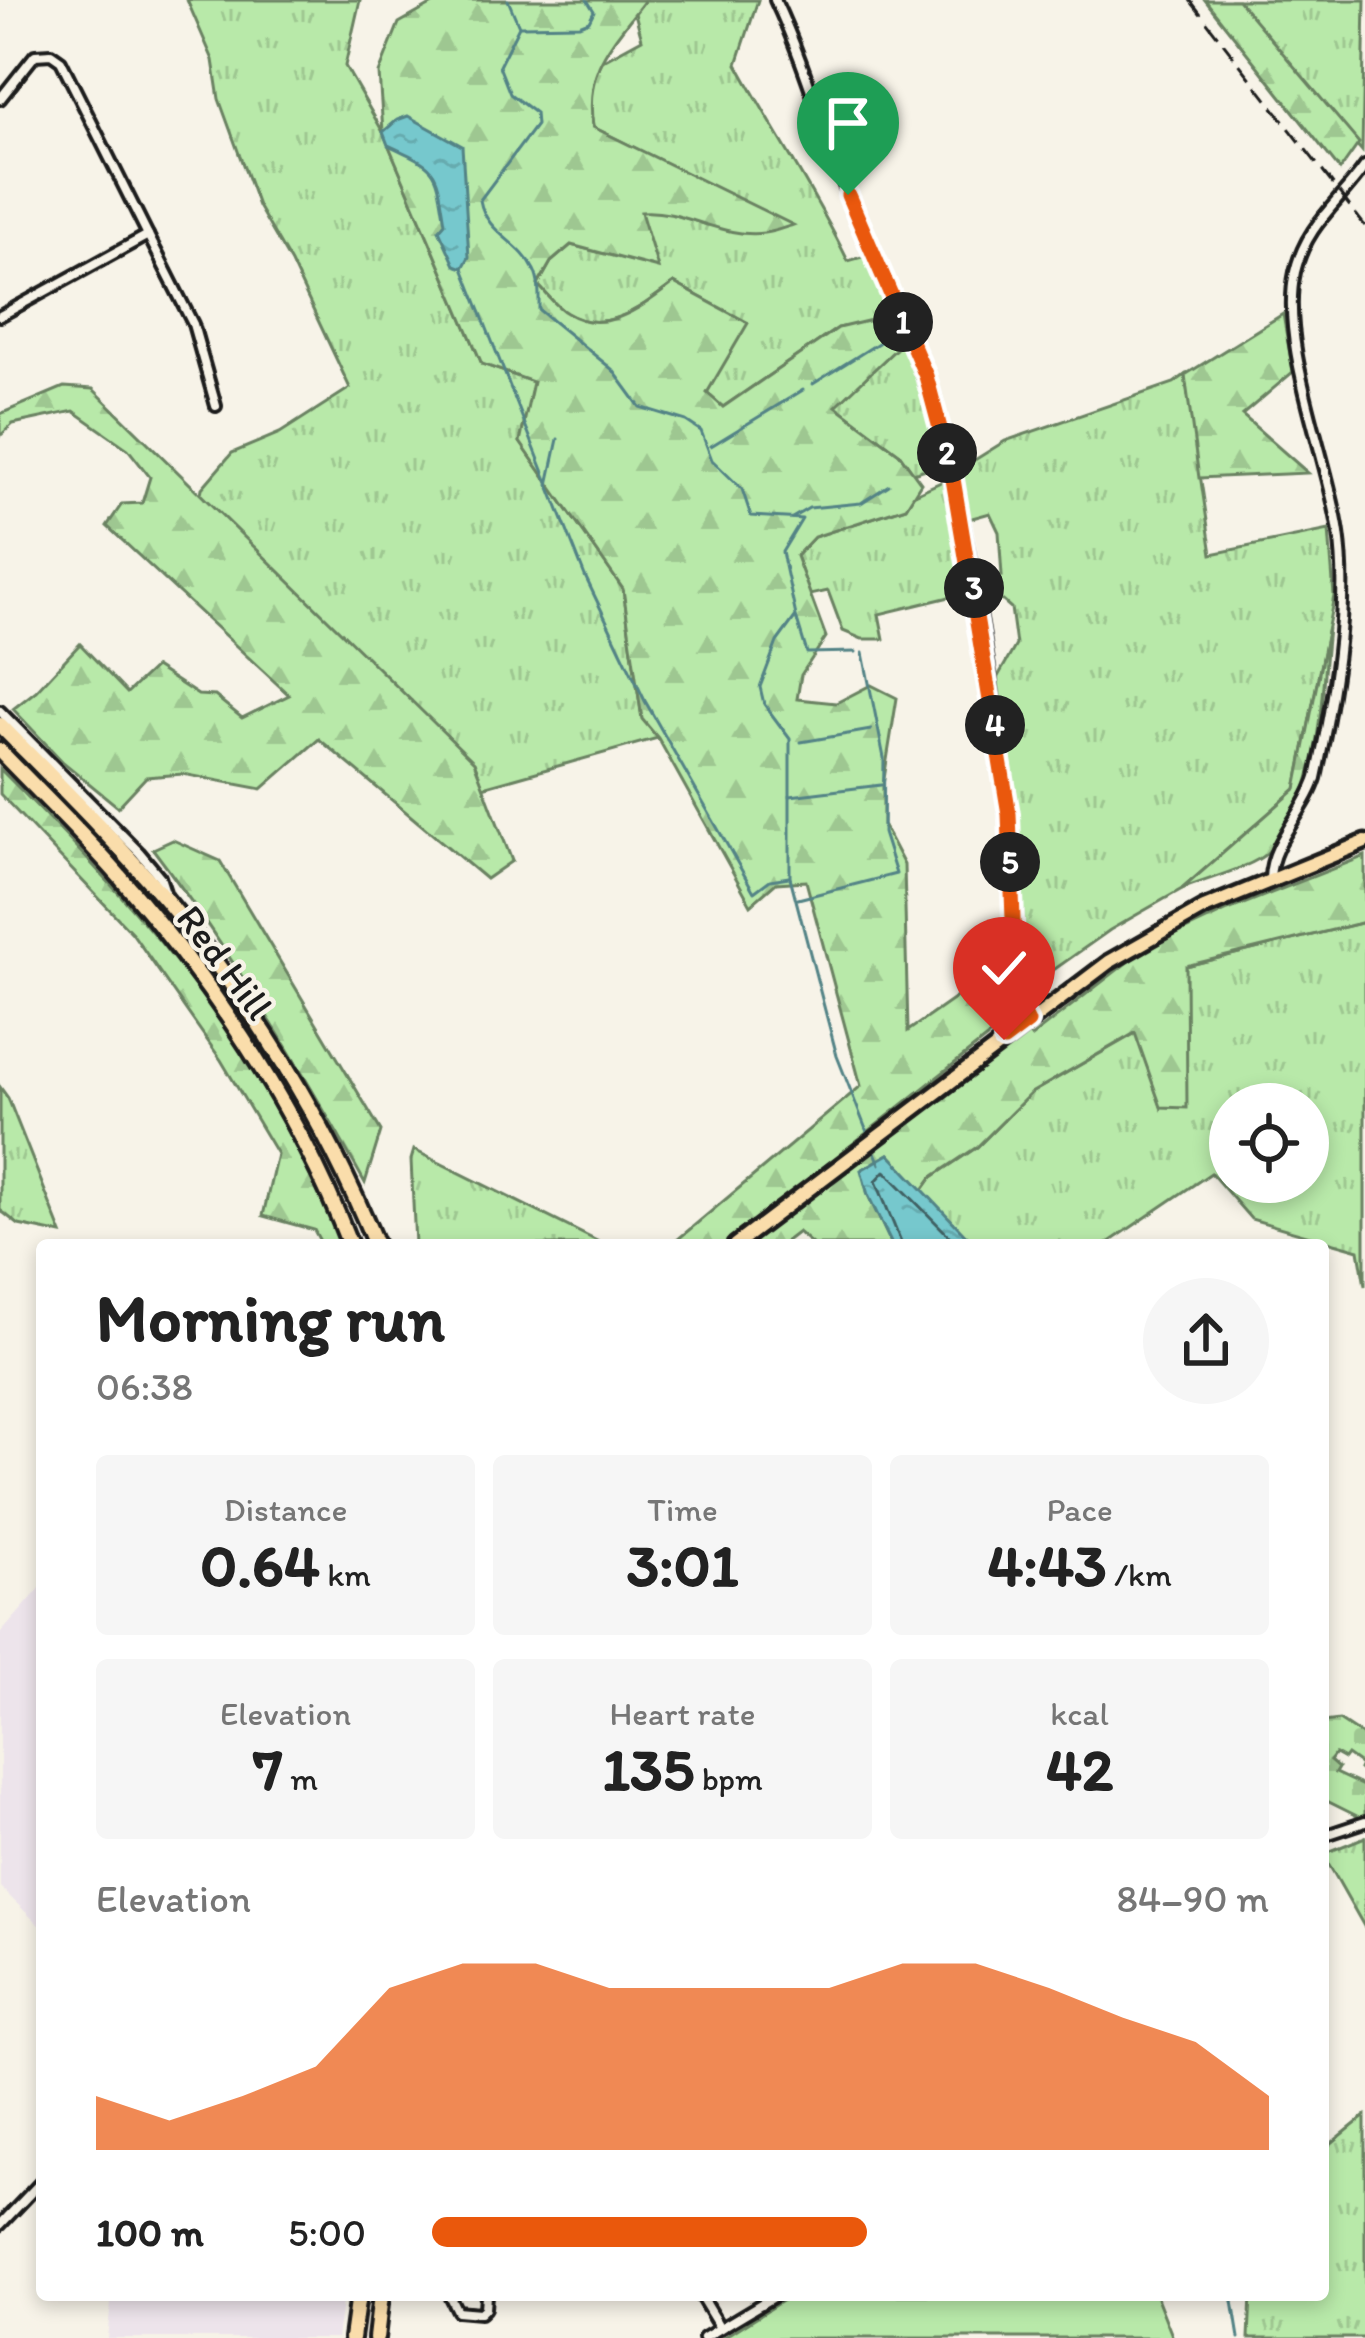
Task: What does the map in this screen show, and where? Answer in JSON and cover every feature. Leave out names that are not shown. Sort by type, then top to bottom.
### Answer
[{"type":"highway","name":"Red Hill","points":[[0,725],[167,901],[269,1041],[334,1154],[373,1239]]},
{"type":"highway","name":"Red Hill","points":[[0,751],[122,880],[244,1039],[334,1203],[348,1239]]},
{"type":"highway","points":[[352,2338],[357,2301]]},
{"type":"highway","points":[[376,2338],[380,2301]]},
{"type":"main road","points":[[743,1239],[1109,962],[1270,878],[1365,842]]},
{"type":"street","points":[[775,0],[848,195],[926,376],[952,473],[1009,814],[1013,975],[1019,1010],[1028,1022]]},
{"type":"street","points":[[0,100],[35,55],[51,54],[61,61],[193,324],[216,406]]},
{"type":"street","points":[[1270,878],[1274,856],[1310,798],[1316,778],[1343,583],[1333,494],[1301,364],[1292,295],[1309,233],[1365,166]]},
{"type":"street","points":[[0,316],[148,236]]},
{"type":"street","name":"Red Hill","points":[[0,711],[139,852],[160,877],[167,901]]},
{"type":"street","points":[[1329,1834],[1365,1822]]},
{"type":"street","points":[[0,2224],[36,2187]]},
{"type":"street","points":[[453,2301],[457,2311],[480,2313],[486,2301]]},
{"type":"street","points":[[704,2301],[721,2328]]},
{"type":"street","points":[[704,2338],[766,2301]]},
{"type":"shaded area","points":[[36,1593],[36,1922],[0,1887],[0,1634]]},
{"type":"shaded area","points":[[111,2301],[342,2301],[337,2338],[107,2338]]},
{"type":"green space","points":[[187,0],[360,0],[345,66],[383,132],[482,364],[534,382],[520,442],[623,589],[642,718],[658,738],[483,787],[474,762],[200,499],[202,488],[232,453],[280,433],[350,388],[291,263],[258,206],[219,99],[213,60]]},
{"type":"green space","points":[[440,0],[645,0],[603,58],[593,89],[593,127],[793,225],[748,234],[672,214],[641,212],[658,268],[571,245],[551,262],[538,285],[563,310],[582,320],[610,320],[674,283],[748,323],[707,393],[723,407],[838,328],[880,318],[904,341],[836,406],[899,453],[921,483],[906,507],[814,537],[796,556],[826,637],[801,675],[797,699],[836,703],[871,685],[897,698],[883,785],[883,825],[904,865],[908,1031],[994,971],[1017,1014],[733,1239],[678,1239],[861,1086],[806,881],[776,883],[751,905],[658,738],[642,719],[623,589],[520,442],[533,382],[482,364],[383,132],[379,73],[399,23]]},
{"type":"green space","points":[[643,0],[758,0],[737,64],[848,261],[869,255],[916,332],[904,342],[923,373],[936,466],[913,473],[899,453],[835,406],[903,342],[838,328],[723,407],[706,394],[747,322],[674,283],[623,315],[595,322],[581,320],[562,310],[538,285],[551,262],[571,245],[657,267],[640,212],[663,210],[707,225],[791,225],[593,127],[585,70],[642,39],[633,6]]},
{"type":"green space","points":[[1205,0],[1238,0],[1359,143],[1340,170]]},
{"type":"green space","points":[[1232,0],[1365,0],[1362,151]]},
{"type":"green space","points":[[1283,314],[1293,372],[1242,415],[1308,473],[1199,478],[1185,375]]},
{"type":"green space","points":[[1185,375],[1212,554],[1329,530],[1334,596],[1296,789],[1182,889],[1110,930],[1038,981],[1023,971],[1016,937],[1015,802],[996,680],[1016,645],[1011,608],[1003,601],[981,598],[979,583],[1002,576],[999,532],[990,513],[965,520],[957,471],[1005,441],[1174,383]]},
{"type":"green space","points":[[64,387],[93,389],[474,762],[512,861],[486,879],[319,739],[262,789],[183,774],[146,777],[118,807],[63,762],[13,709],[80,644],[127,693],[155,667],[198,695],[215,696],[242,718],[289,695],[107,526],[122,504],[142,503],[150,477],[128,449],[74,411],[13,424],[0,436],[0,414]]},
{"type":"green space","points":[[943,481],[959,540],[966,593],[879,614],[884,639],[862,639],[843,631],[828,591],[810,595],[796,556],[814,537],[906,507],[913,495]]},
{"type":"green space","points":[[1328,628],[1316,746],[1286,829],[1261,858],[1182,889],[1296,789]]},
{"type":"green space","points":[[0,769],[103,876],[198,991],[266,1094],[341,1239],[319,1239],[314,1230],[263,1216],[277,1154],[221,1060],[132,933],[0,794]]},
{"type":"green space","points":[[173,840],[220,861],[381,1131],[365,1183],[265,1012],[153,849]]},
{"type":"green space","points":[[1365,856],[1365,922],[1186,966],[1187,1108],[1161,1107],[1135,1033],[1031,1093],[977,1147],[932,1177],[922,1191],[889,1154],[862,1170],[889,1239],[806,1239],[798,1232],[789,1239],[748,1239],[1023,1026],[1031,1037],[1143,950],[1228,910]]},
{"type":"green space","points":[[1365,922],[1365,1286],[1359,1250],[1251,1219],[1237,1203],[1329,1203],[1329,1083],[1209,1083],[1209,1174],[1114,1239],[969,1239],[922,1191],[932,1177],[977,1147],[1031,1093],[1136,1033],[1161,1106],[1186,966]]},
{"type":"green space","points":[[0,1087],[62,1234],[19,1225],[0,1210]]},
{"type":"green space","points":[[414,1150],[593,1239],[415,1239]]},
{"type":"green space","points":[[1339,1720],[1365,1737],[1365,1774],[1347,1755],[1344,1759],[1335,1754],[1330,1761],[1338,1768],[1335,1773],[1365,1787],[1365,1817],[1329,1802],[1329,1721]]},
{"type":"green space","points":[[1365,1837],[1365,1928],[1329,1865],[1329,1852]]},
{"type":"green space","points":[[1365,2116],[1365,2338],[1249,2338],[1251,2301],[1329,2301],[1329,2145]]},
{"type":"green space","points":[[782,2301],[1158,2301],[1173,2338],[723,2338]]},
{"type":"water","points":[[408,116],[462,146],[469,257],[463,268],[455,265],[439,230],[445,223],[433,172],[388,145],[383,132]]},
{"type":"water","points":[[889,1154],[969,1239],[889,1239],[861,1170]]},
{"type":"waterway","points":[[508,0],[519,26],[499,66],[510,94],[535,113],[536,125],[480,200],[483,212],[534,270],[539,310],[613,370],[640,407],[686,421],[701,431],[712,460],[742,489],[751,516],[802,519],[782,552],[796,616],[777,642],[760,687],[764,704],[790,739],[790,877],[837,1056],[869,1137]]},
{"type":"waterway","points":[[520,26],[579,25],[589,21],[594,11],[587,0]]},
{"type":"waterway","points":[[463,268],[585,576],[645,701],[754,892],[770,880],[789,877]]},
{"type":"waterway","points":[[813,384],[883,340]]},
{"type":"waterway","points":[[711,446],[803,390]]},
{"type":"waterway","points":[[548,485],[558,439]]},
{"type":"waterway","points":[[792,518],[809,508],[861,503],[889,485]]},
{"type":"waterway","points":[[796,617],[807,653],[856,652]]},
{"type":"waterway","points":[[798,899],[896,874],[883,833],[884,758],[863,653]]},
{"type":"waterway","points":[[801,742],[871,730]]},
{"type":"waterway","points":[[790,796],[881,785]]},
{"type":"waterway","points":[[872,1145],[880,1164]]},
{"type":"waterway","points":[[1233,2301],[1239,2338]]},
{"type":"railway","points":[[1190,0],[1365,226]]},
{"type":"route","points":[[848,195],[926,376],[952,473],[979,615],[1009,814],[1013,975],[1019,1010],[1028,1022],[1004,1040]]}]
